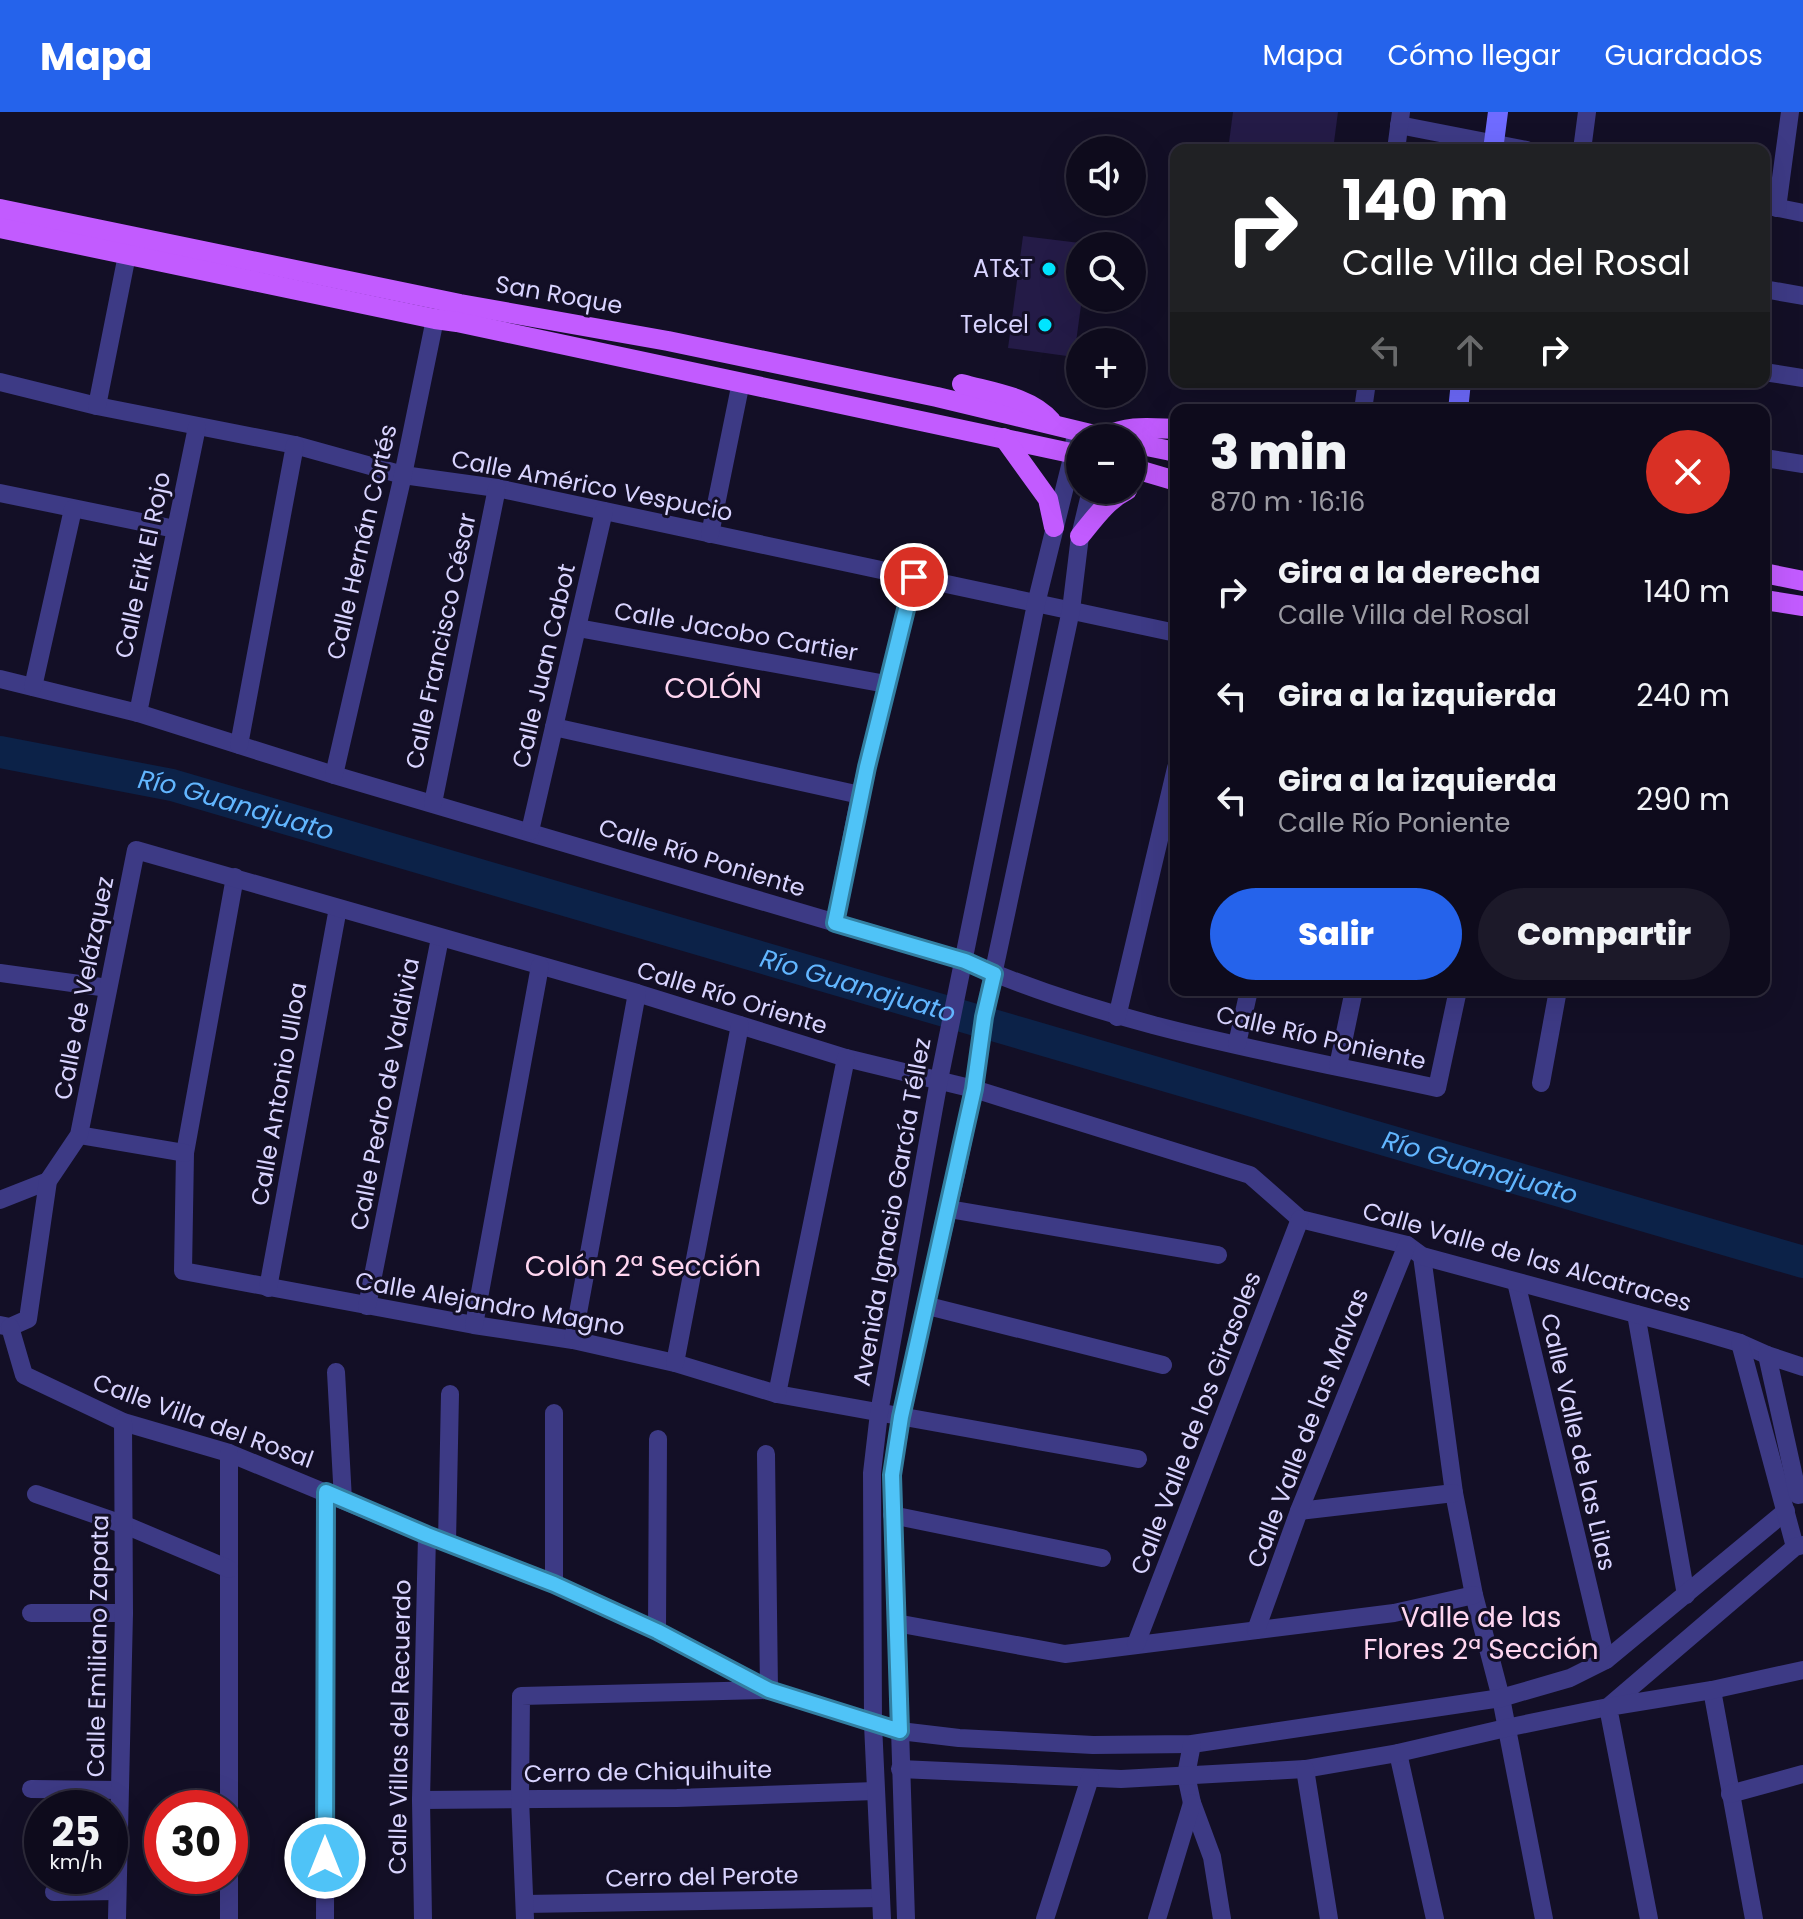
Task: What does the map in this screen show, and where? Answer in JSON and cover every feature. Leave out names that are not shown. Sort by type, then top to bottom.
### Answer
[{"type":"main road","name":"San Roque","points":[[0,209],[435,319],[1066,453]]},
{"type":"main road","name":"San Roque","points":[[0,228],[127,255],[186,258],[668,341],[922,393],[1066,429]]},
{"type":"main road","points":[[962,384],[1022,402],[1066,429]]},
{"type":"main road","points":[[1146,427],[1170,429]]},
{"type":"main road","points":[[1004,438],[1048,499],[1054,527]]},
{"type":"main road","points":[[1146,446],[1170,451]]},
{"type":"main road","points":[[1146,472],[1170,480]]},
{"type":"main road","points":[[1146,487],[1170,483]]},
{"type":"main road","points":[[1080,536],[1107,504]]},
{"type":"main road","points":[[1770,574],[1803,581]]},
{"type":"main road","points":[[1770,601],[1803,606]]},
{"type":"street","points":[[1493,144],[1498,112]]},
{"type":"street","points":[[1583,144],[1587,112]]},
{"type":"street","points":[[1790,112],[1770,206],[1803,213]]},
{"type":"street","points":[[1397,144],[1400,119],[1486,144]]},
{"type":"street","points":[[97,406],[127,255]]},
{"type":"street","points":[[1770,290],[1803,296]]},
{"type":"street","name":"Calle Hernán Cortés","points":[[334,775],[403,475],[435,319]]},
{"type":"street","points":[[1770,373],[1803,378]]},
{"type":"street","name":"Calle Américo Vespucio","points":[[0,382],[97,406],[295,445],[403,475],[497,488],[1170,632]]},
{"type":"street","points":[[710,534],[741,382]]},
{"type":"street","name":"Calle Erik El Rojo","points":[[138,713],[197,427]]},
{"type":"street","points":[[239,745],[295,445]]},
{"type":"street","points":[[1770,459],[1803,464]]},
{"type":"street","name":"Calle Francisco César","points":[[433,803],[497,488]]},
{"type":"street","name":"Avenida Ignacio García Téllez","points":[[882,1919],[873,1724],[872,1473],[879,1413],[941,1073],[1036,604],[1066,488]]},
{"type":"street","points":[[0,493],[175,529]]},
{"type":"street","name":"Avenida Ignacio García Téllez","points":[[906,1919],[892,1475],[901,1417],[976,1081],[984,1017],[1071,610],[1080,536],[1088,504]]},
{"type":"street","points":[[33,687],[73,509]]},
{"type":"street","name":"Calle Juan Cabot","points":[[530,831],[604,511]]},
{"type":"street","points":[[835,923],[860,795],[914,577]]},
{"type":"street","name":"Calle Jacobo Cartier","points":[[578,628],[886,684]]},
{"type":"street","name":"Calle Río Poniente","points":[[0,679],[138,713],[334,775],[835,923],[1117,1017],[1437,1088],[1457,996]]},
{"type":"street","points":[[554,727],[860,795]]},
{"type":"street","points":[[1117,1017],[1170,793]]},
{"type":"street","name":"Calle Río Oriente","points":[[136,850],[637,993],[846,1058],[976,1081],[1250,1175],[1300,1219]]},
{"type":"street","name":"Calle de Velázquez","points":[[79,1135],[136,850]]},
{"type":"street","name":"Calle Alejandro Magno","points":[[235,877],[185,1153],[183,1271],[474,1325],[573,1340],[675,1363],[777,1394],[1138,1459]]},
{"type":"street","name":"Calle Antonio Ulloa","points":[[268,1288],[338,908]]},
{"type":"street","name":"Calle Pedro de Valdivia","points":[[367,1306],[440,938]]},
{"type":"street","points":[[474,1325],[540,966]]},
{"type":"street","points":[[0,973],[108,988]]},
{"type":"street","points":[[573,1340],[637,993]]},
{"type":"street","points":[[1237,1044],[1248,996]]},
{"type":"street","points":[[1338,1066],[1353,996]]},
{"type":"street","points":[[1541,1083],[1557,996]]},
{"type":"street","points":[[675,1363],[740,1025]]},
{"type":"street","points":[[777,1394],[846,1058]]},
{"type":"street","points":[[5,1326],[28,1319],[48,1181],[79,1135],[185,1153]]},
{"type":"street","points":[[0,1200],[48,1181]]},
{"type":"street","points":[[949,1209],[1218,1255]]},
{"type":"street","name":"Calle Valle de las Alcatraces","points":[[1300,1219],[1740,1343],[1803,1367]]},
{"type":"street","name":"Calle Valle de los Girasoles","points":[[1136,1644],[1300,1219]]},
{"type":"street","points":[[1414,1250],[1454,1493],[1474,1595],[1501,1698],[1544,1919]]},
{"type":"street","name":"Calle Valle de las Malvas","points":[[1256,1630],[1299,1511],[1414,1250]]},
{"type":"street","name":"Calle Valle de las Lilas","points":[[1516,1282],[1606,1660]]},
{"type":"street","points":[[928,1306],[1163,1365]]},
{"type":"street","points":[[1636,1314],[1686,1595]]},
{"type":"street","name":"Calle Villa del Rosal","points":[[5,1326],[24,1375],[123,1422],[229,1453],[554,1584],[657,1631],[769,1690],[900,1731],[959,1738],[1093,1745],[1192,1744],[1501,1698],[1570,1678],[1606,1660],[1786,1511]]},
{"type":"street","points":[[1608,1707],[1799,1546],[1786,1511],[1740,1343]]},
{"type":"street","points":[[1767,1355],[1798,1495],[1803,1494]]},
{"type":"street","points":[[325,1919],[336,1372]]},
{"type":"street","points":[[447,1542],[450,1394]]},
{"type":"street","points":[[554,1413],[554,1584]]},
{"type":"street","name":"Calle Emiliano Zapata","points":[[119,1790],[125,1525],[123,1422]]},
{"type":"street","points":[[657,1631],[658,1439]]},
{"type":"street","points":[[229,1453],[229,1790]]},
{"type":"street","points":[[525,1911],[520,1798],[521,1696],[769,1690],[766,1454]]},
{"type":"street","points":[[1299,1511],[1454,1493]]},
{"type":"street","points":[[36,1494],[125,1525],[229,1569]]},
{"type":"street","points":[[892,1515],[1102,1558]]},
{"type":"street","name":"Calle Villas del Recuerdo","points":[[423,1919],[421,1800],[427,1535]]},
{"type":"street","points":[[896,1623],[1065,1654],[1394,1613],[1474,1595]]},
{"type":"street","points":[[31,1613],[124,1613]]},
{"type":"street","points":[[900,1769],[1090,1778],[1305,1769],[1398,1753],[1608,1707],[1712,1690],[1803,1670]]},
{"type":"street","points":[[1712,1690],[1754,1919]]},
{"type":"street","points":[[1608,1707],[1649,1919]]},
{"type":"street","points":[[1192,1744],[1186,1775],[1192,1803],[1212,1857],[1222,1919]]},
{"type":"street","points":[[1398,1753],[1435,1919]]},
{"type":"street","points":[[1305,1769],[1329,1919]]},
{"type":"street","points":[[1730,1794],[1803,1774]]},
{"type":"street","points":[[1045,1919],[1090,1778]]},
{"type":"street","points":[[31,1789],[119,1790]]},
{"type":"street","name":"Cerro de Chiquihuite","points":[[421,1800],[677,1798],[875,1791]]},
{"type":"street","points":[[1157,1919],[1192,1803]]},
{"type":"street","name":"Calle Emiliano Zapata","points":[[117,1894],[117,1919]]},
{"type":"street","points":[[229,1894],[229,1919]]},
{"type":"street","name":"Cerro del Perote","points":[[525,1911],[881,1898]]},
{"type":"building","points":[[1233,112],[1338,112],[1334,144],[1229,144]]},
{"type":"building","points":[[1023,236],[1066,241],[1066,312],[1080,312],[1078,328],[1066,328],[1066,356],[1008,348]]},
{"type":"waterway","name":"Río Guanajuato","points":[[0,752],[172,785],[1803,1262]]},
{"type":"place","name":"AT&T","points":[[1049,269]]},
{"type":"place","name":"Telcel","points":[[1045,325]]},
{"type":"district","name":"COLÓN","points":[[713,688]]},
{"type":"district","name":"Colón 2ª Sección","points":[[643,1266]]},
{"type":"district","name":"Valle de las Flores 2ª Sección","points":[[1481,1633]]},
{"type":"route","points":[[325,1858],[326,1492],[554,1584],[657,1631],[769,1690],[900,1731],[892,1475],[901,1417],[974,1089],[984,1017],[994,974],[965,961],[835,923],[860,795],[914,577]]}]
